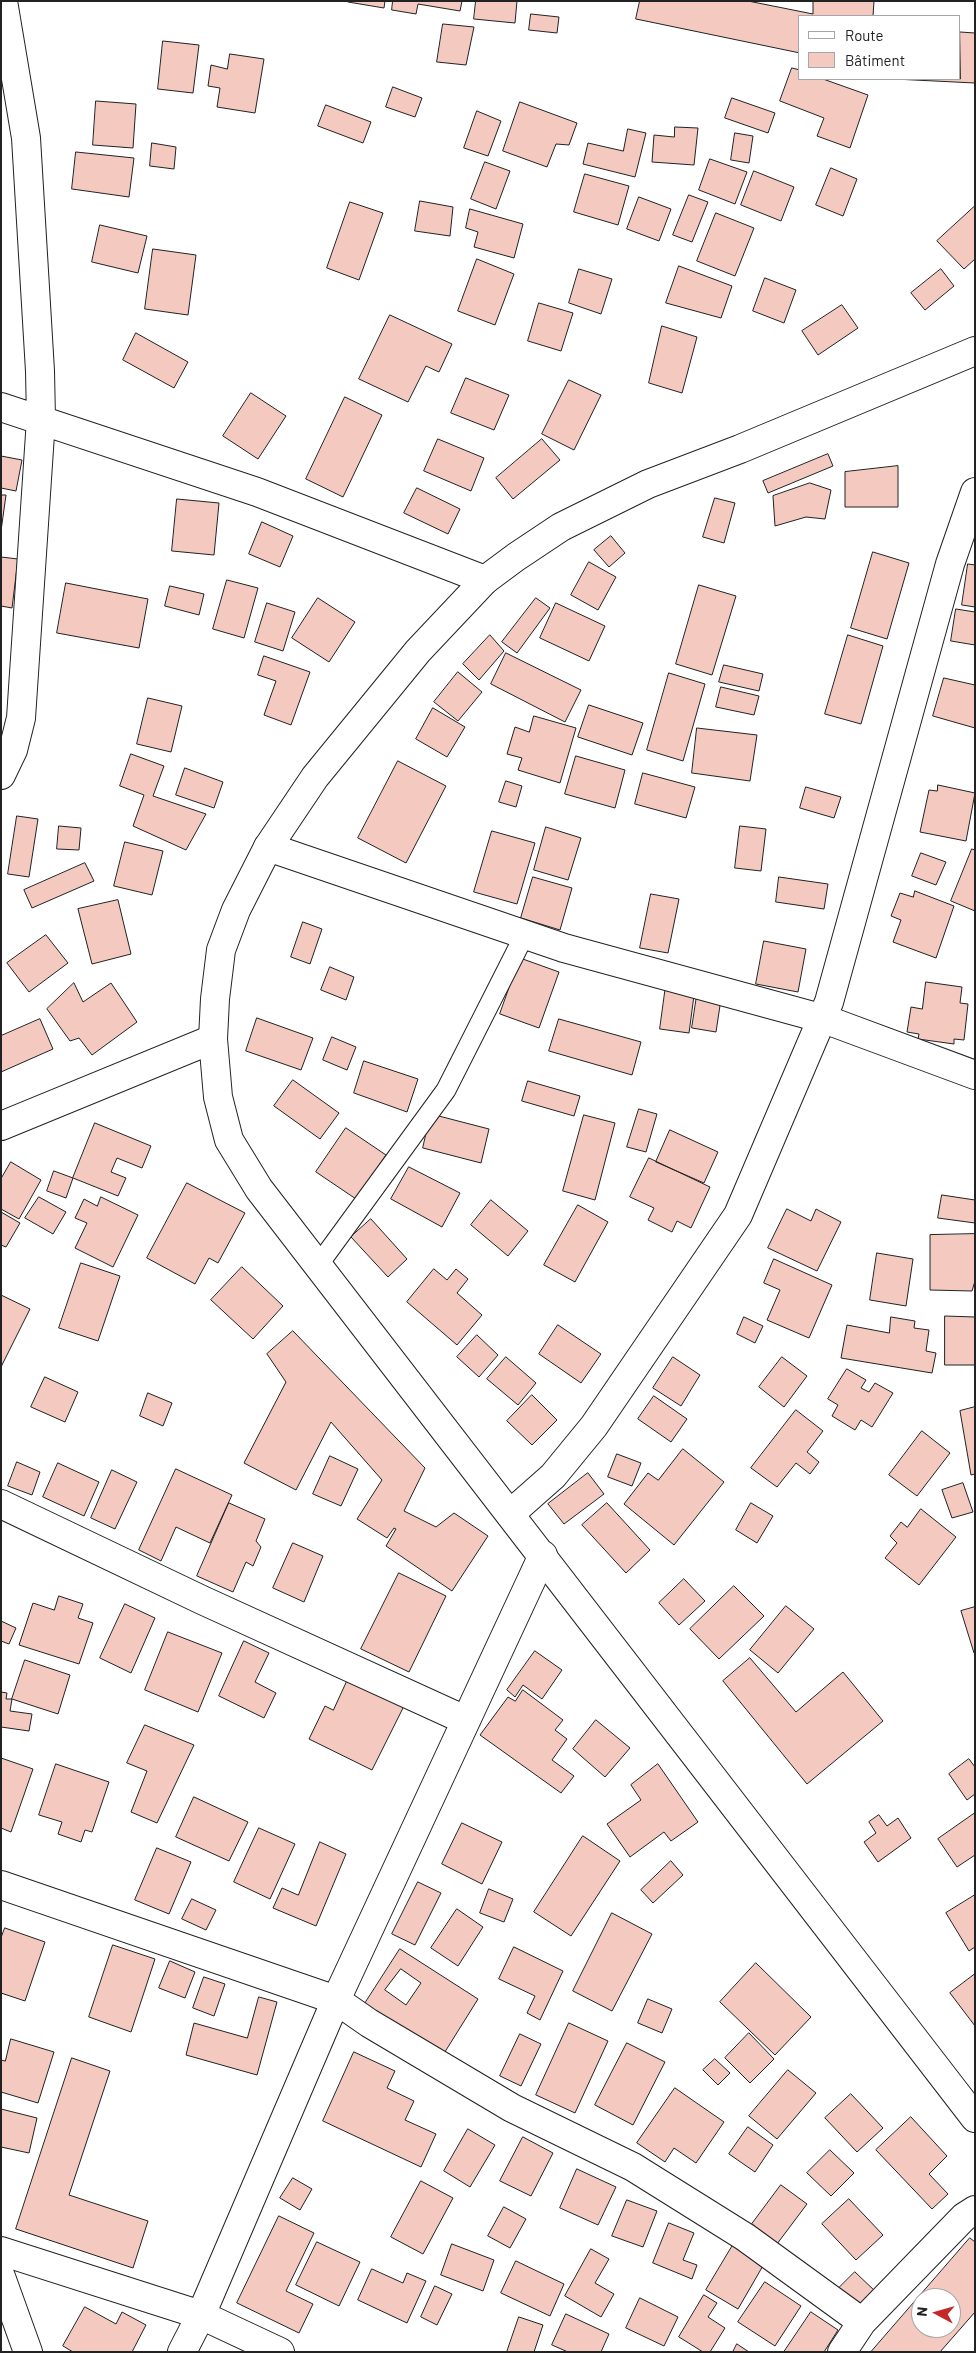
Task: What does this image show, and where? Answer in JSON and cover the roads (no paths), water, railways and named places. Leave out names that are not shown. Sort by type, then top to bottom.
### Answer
[{"type":"street","points":[[1,774],[13,750],[21,718],[40,420],[40,371],[26,138],[3,1]]},
{"type":"street","points":[[975,351],[740,449],[648,484],[561,527],[516,556],[485,580],[418,651],[363,716],[314,777],[268,847],[236,910],[221,950],[215,999],[213,1039],[218,1097],[229,1140],[259,1189],[319,1264],[370,1334],[543,1555],[975,2118]]},
{"type":"street","points":[[1,407],[257,492],[485,580]]},
{"type":"street","points":[[510,1514],[552,1476],[594,1426],[738,1215],[824,1019],[950,564],[975,492]]},
{"type":"street","points":[[268,847],[524,936],[634,968],[824,1019],[975,1075]]},
{"type":"street","points":[[1,1126],[213,1039]]},
{"type":"street","points":[[1,1504],[202,1600],[465,1720]]},
{"type":"street","points":[[182,2352],[201,2315],[336,2000],[543,1555]]},
{"type":"street","points":[[1,1885],[336,2000],[369,2023],[512,2108],[633,2167],[745,2237],[862,2322]]},
{"type":"street","points":[[842,2352],[862,2322],[964,2217],[975,2210]]},
{"type":"street","points":[[1,2251],[201,2315],[280,2352]]},
{"type":"street","points":[[1,2277],[28,2352]]},
{"type":"lane","points":[[319,1264],[446,1090],[524,936]]}]
